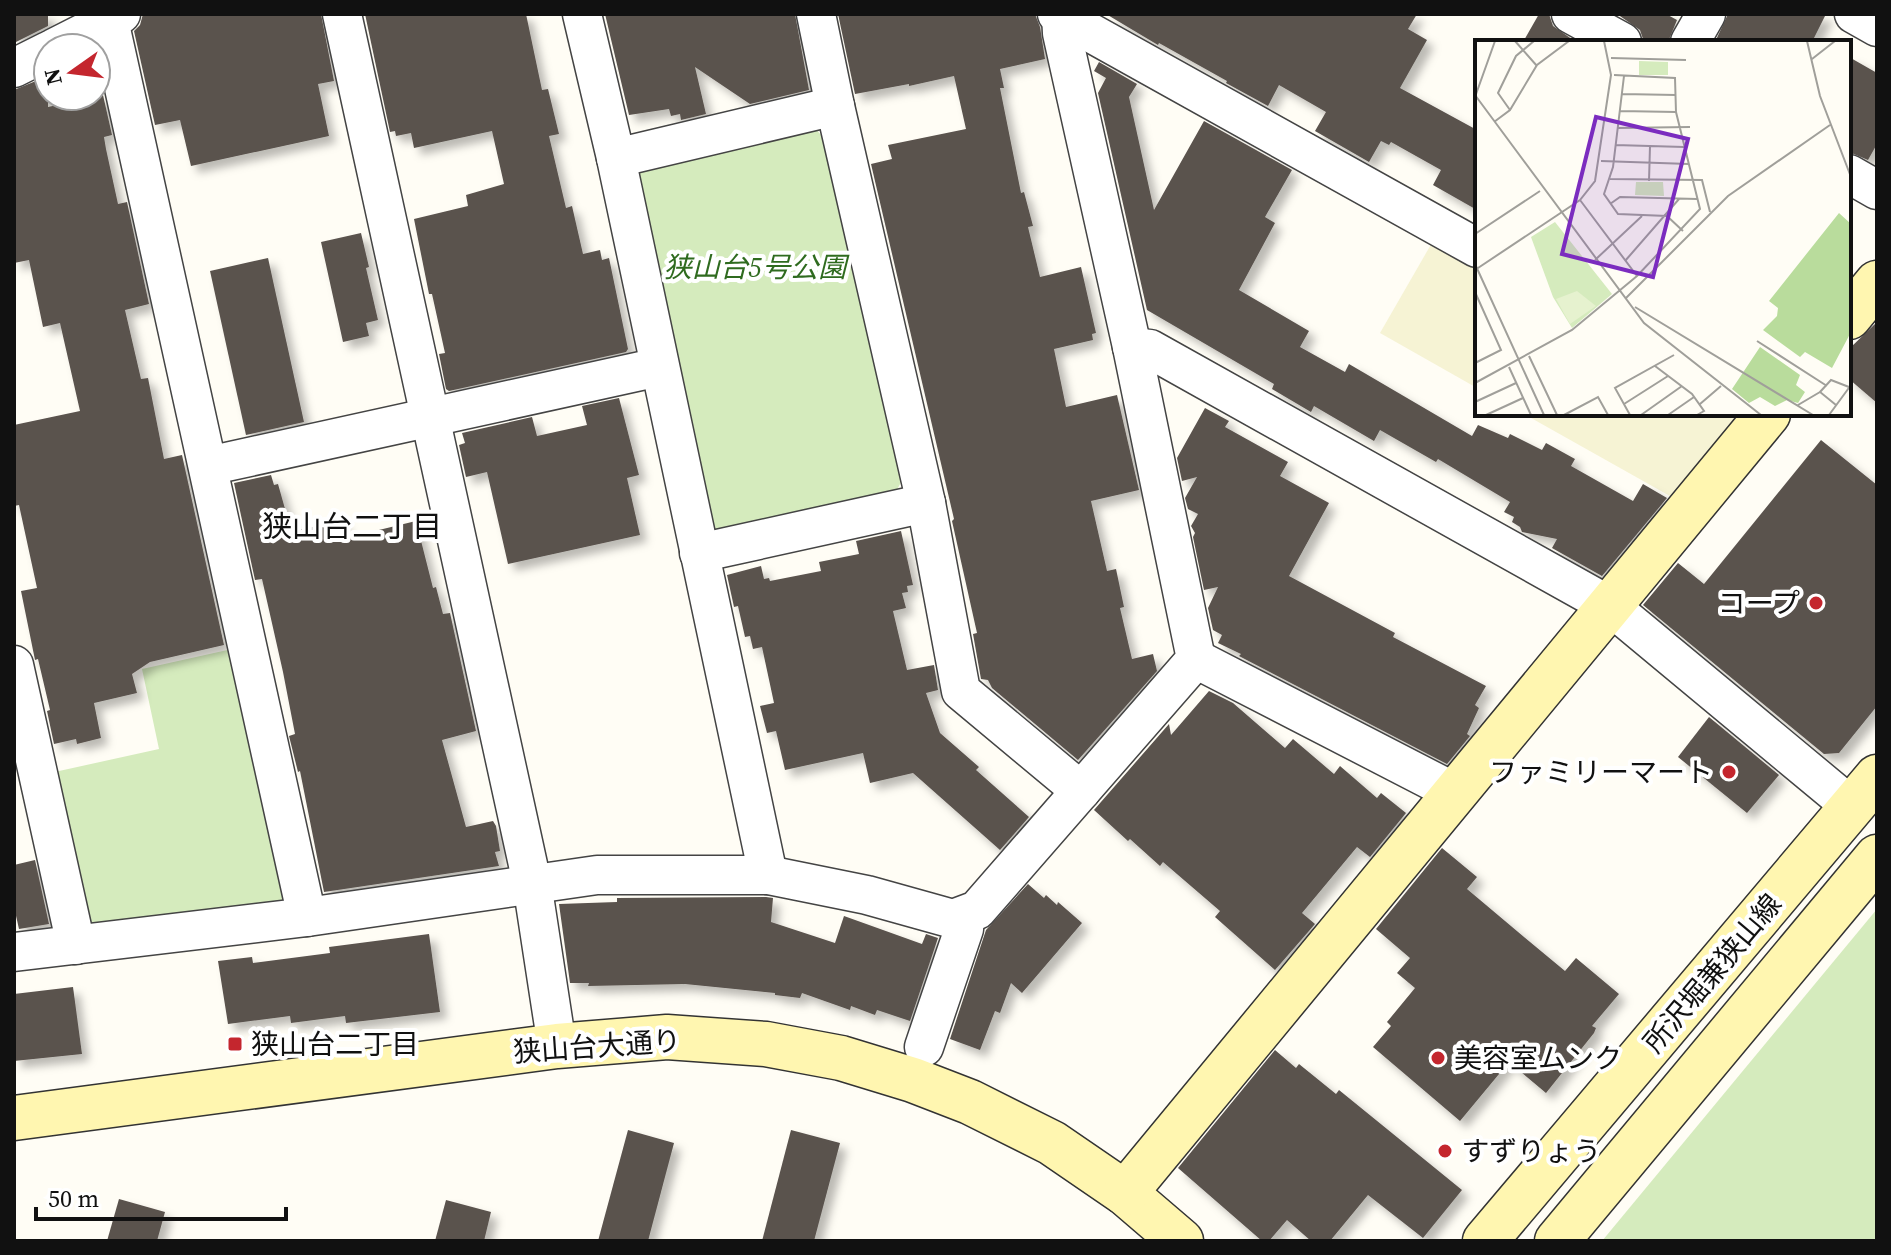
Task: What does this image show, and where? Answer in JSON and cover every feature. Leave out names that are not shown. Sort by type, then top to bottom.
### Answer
[{"type":"street","points":[[342,14],[532,883],[557,1046]]},
{"type":"street","points":[[582,14],[616,158],[768,875]]},
{"type":"street","points":[[816,14],[926,503],[961,691],[1081,791]]},
{"type":"street","points":[[1571,14],[1618,40]]},
{"type":"street","points":[[1691,40],[1706,14]]},
{"type":"street","points":[[1854,14],[1877,27]]},
{"type":"street","points":[[1060,15],[1475,247]]},
{"type":"street","points":[[1060,15],[1196,659]]},
{"type":"street","points":[[85,32],[115,17],[208,466],[307,917]]},
{"type":"street","points":[[14,68],[32,59]]},
{"type":"street","points":[[616,158],[835,106]]},
{"type":"street","points":[[1851,175],[1877,190]]},
{"type":"street","points":[[1851,315],[1877,283]]},
{"type":"street","points":[[1132,347],[1150,349],[1610,606],[1865,792]]},
{"type":"street","points":[[208,466],[659,367]]},
{"type":"street","points":[[1125,1193],[1766,416]]},
{"type":"street","points":[[699,553],[926,503]]},
{"type":"street","points":[[14,952],[307,917],[597,875],[768,875],[867,895],[953,919],[977,910],[1196,659]]},
{"type":"street","points":[[1196,659],[1454,792]]},
{"type":"street","points":[[14,665],[76,945]]},
{"type":"street","name":"所沢堀兼狭山線","points":[[1485,1241],[1865,792]]},
{"type":"street","name":"所沢堀兼狭山線","points":[[1557,1241],[1877,857]]},
{"type":"street","points":[[924,1047],[964,929],[965,916]]},
{"type":"street","name":"狭山台大通り","points":[[14,1118],[557,1046],[667,1037],[766,1044],[841,1058],[913,1080],[970,1102],[1052,1143],[1125,1193],[1181,1241]]},
{"type":"shaded area","points":[[1433,241],[1475,264],[1475,387],[1380,333]]},
{"type":"shaded area","points":[[1528,416],[1736,416],[1738,426],[1677,500]]},
{"type":"green space","name":"狭山台5号公園","points":[[813,126],[832,147],[904,476],[893,498],[723,537],[710,528],[632,179],[642,166]]},
{"type":"green space","points":[[232,649],[287,891],[281,903],[94,930],[82,921],[50,773],[159,749],[142,669]]},
{"type":"green space","points":[[1877,909],[1877,1241],[1602,1241]]},
{"type":"building","points":[[14,14],[48,14],[48,26],[14,43]]},
{"type":"building","points":[[143,14],[321,14],[334,81],[318,84],[329,136],[191,166],[180,120],[155,125],[134,31],[140,25]]},
{"type":"building","points":[[365,14],[526,14],[542,90],[548,89],[559,134],[549,136],[566,208],[572,206],[583,254],[600,250],[602,260],[609,258],[628,349],[626,352],[449,391],[446,389],[439,354],[445,353],[414,219],[468,206],[466,195],[504,184],[492,131],[414,148],[411,133],[396,136],[395,131],[390,132]]},
{"type":"building","points":[[605,14],[795,14],[809,90],[750,104],[695,67],[706,114],[681,120],[680,114],[671,116],[669,109],[629,115]]},
{"type":"building","points":[[838,14],[1035,14],[1040,27],[1045,59],[1000,69],[1004,88],[1000,88],[1021,193],[1024,192],[1033,226],[1028,227],[1040,277],[1081,267],[1096,333],[1092,334],[1093,340],[1054,349],[1066,407],[1117,395],[1139,490],[1091,501],[1107,571],[1116,569],[1124,607],[1120,608],[1132,659],[1153,654],[1157,671],[1078,760],[992,688],[988,680],[981,679],[973,634],[977,633],[954,519],[871,164],[892,159],[888,145],[966,129],[954,76],[855,94]]},
{"type":"building","points":[[1106,14],[1417,14],[1408,29],[1427,40],[1400,88],[1475,129],[1475,209],[1433,185],[1441,170],[1391,142],[1389,145],[1381,141],[1369,162],[1315,131],[1326,112],[1279,85],[1268,106]]},
{"type":"building","points":[[1539,14],[1549,14],[1553,26],[1573,40],[1524,40]]},
{"type":"building","points":[[1617,14],[1666,14],[1677,20],[1669,40],[1643,40],[1640,30]]},
{"type":"building","points":[[1728,14],[1826,14],[1813,40],[1716,40]]},
{"type":"building","points":[[1851,58],[1877,73],[1877,144],[1868,160],[1851,153]]},
{"type":"building","points":[[1099,62],[1137,84],[1129,97],[1154,210],[1204,121],[1292,170],[1265,217],[1275,223],[1239,290],[1309,331],[1300,347],[1345,372],[1349,364],[1472,436],[1478,425],[1508,438],[1510,434],[1542,450],[1546,443],[1575,459],[1571,466],[1633,501],[1643,484],[1667,498],[1602,576],[1552,548],[1557,539],[1522,532],[1512,522],[1514,517],[1504,512],[1510,502],[1438,459],[1436,462],[1380,430],[1374,441],[1314,406],[1311,412],[1272,389],[1274,384],[1147,310],[1098,93],[1106,78],[1094,71]]},
{"type":"building","points":[[32,83],[32,112],[107,112],[112,135],[104,137],[118,204],[127,202],[149,304],[125,310],[141,379],[148,378],[164,459],[182,455],[224,645],[150,662],[132,674],[137,693],[94,703],[101,738],[77,744],[76,739],[54,744],[47,711],[50,710],[38,659],[35,660],[21,591],[37,588],[19,505],[14,506],[14,425],[80,411],[60,323],[43,327],[29,260],[14,263],[14,90]]},
{"type":"building","points":[[361,233],[378,320],[366,323],[369,336],[343,342],[321,242]]},
{"type":"building","points":[[268,258],[304,422],[246,435],[210,271]]},
{"type":"building","points":[[1877,322],[1877,403],[1851,381],[1851,347]]},
{"type":"building","points":[[619,398],[639,475],[627,478],[640,535],[508,564],[487,472],[466,477],[459,445],[465,443],[462,433],[532,417],[537,436],[587,425],[582,406]]},
{"type":"building","points":[[1205,408],[1229,421],[1225,427],[1288,462],[1280,476],[1329,503],[1289,576],[1395,633],[1393,637],[1486,686],[1475,705],[1479,708],[1467,734],[1470,736],[1447,764],[1218,643],[1222,635],[1213,630],[1208,608],[1218,587],[1204,590],[1193,537],[1195,533],[1191,526],[1198,514],[1188,509],[1185,498],[1197,477],[1182,481],[1177,458]]},
{"type":"building","points":[[1821,440],[1877,485],[1877,706],[1839,753],[1824,754],[1643,605],[1678,563],[1704,584]]},
{"type":"building","points":[[271,475],[274,485],[278,484],[289,523],[295,521],[297,530],[343,521],[346,536],[350,537],[416,521],[433,588],[436,587],[443,614],[450,613],[476,731],[442,740],[466,827],[493,821],[500,851],[495,852],[499,866],[324,892],[300,771],[289,736],[295,734],[283,672],[262,579],[255,580],[234,483]]},
{"type":"building","points":[[901,531],[913,585],[907,586],[908,592],[902,593],[906,608],[893,611],[907,670],[934,665],[938,690],[926,693],[940,733],[1029,817],[1000,850],[913,773],[870,783],[863,753],[785,770],[776,731],[767,733],[760,706],[774,703],[762,647],[753,649],[750,636],[745,637],[727,575],[761,566],[764,579],[769,578],[770,581],[821,571],[819,562],[859,554],[856,541]]},
{"type":"building","points":[[1209,691],[1233,703],[1285,748],[1293,739],[1334,774],[1340,766],[1377,798],[1381,793],[1406,813],[1370,857],[1357,847],[1302,913],[1315,924],[1275,970],[1215,917],[1220,911],[1163,862],[1160,866],[1130,839],[1128,841],[1094,810],[1169,724],[1171,735]]},
{"type":"building","points":[[1709,717],[1779,775],[1747,813],[1678,757]]},
{"type":"building","points":[[1442,848],[1477,877],[1467,889],[1565,971],[1576,958],[1619,994],[1592,1026],[1596,1028],[1594,1033],[1546,1093],[1509,1062],[1460,1121],[1373,1047],[1391,1026],[1387,1022],[1415,988],[1397,973],[1410,958],[1376,929]]},
{"type":"building","points":[[35,860],[49,924],[19,929],[14,907],[14,865]]},
{"type":"building","points":[[1028,884],[1044,898],[1046,895],[1057,905],[1058,902],[1082,923],[1022,993],[1011,983],[1000,1013],[995,1011],[980,1050],[950,1039],[986,930]]},
{"type":"building","points":[[617,898],[773,898],[771,922],[835,943],[844,916],[922,944],[926,934],[938,938],[910,1021],[877,1010],[875,1015],[851,1006],[850,1010],[802,993],[800,998],[685,984],[588,986],[589,983],[570,983],[559,904],[617,902]]},
{"type":"building","points":[[429,934],[440,1012],[346,1023],[345,1016],[291,1023],[290,1016],[228,1024],[218,961],[252,957],[253,963],[330,953],[329,947]]},
{"type":"building","points":[[73,987],[82,1054],[14,1061],[14,994]]},
{"type":"building","points":[[1275,1050],[1296,1068],[1299,1064],[1336,1094],[1339,1090],[1462,1190],[1423,1238],[1368,1195],[1330,1241],[1311,1241],[1287,1220],[1269,1241],[1262,1241],[1178,1168]]},
{"type":"building","points":[[628,1130],[674,1143],[648,1241],[598,1241]]},
{"type":"building","points":[[791,1130],[840,1143],[814,1241],[762,1241]]},
{"type":"building","points":[[119,1199],[165,1212],[157,1241],[107,1241]]},
{"type":"building","points":[[446,1200],[491,1212],[484,1241],[435,1241]]},
{"type":"place","name":"コープ","points":[[1816,603]]},
{"type":"place","name":"ファミリーマート","points":[[1729,772]]},
{"type":"place","name":"狭山台二丁目","points":[[235,1044]]},
{"type":"place","name":"美容室ムンク","points":[[1438,1058]]},
{"type":"place","name":"すずりょう","points":[[1445,1151]]},
{"type":"district","name":"狭山台二丁目","points":[[352,527]]}]
